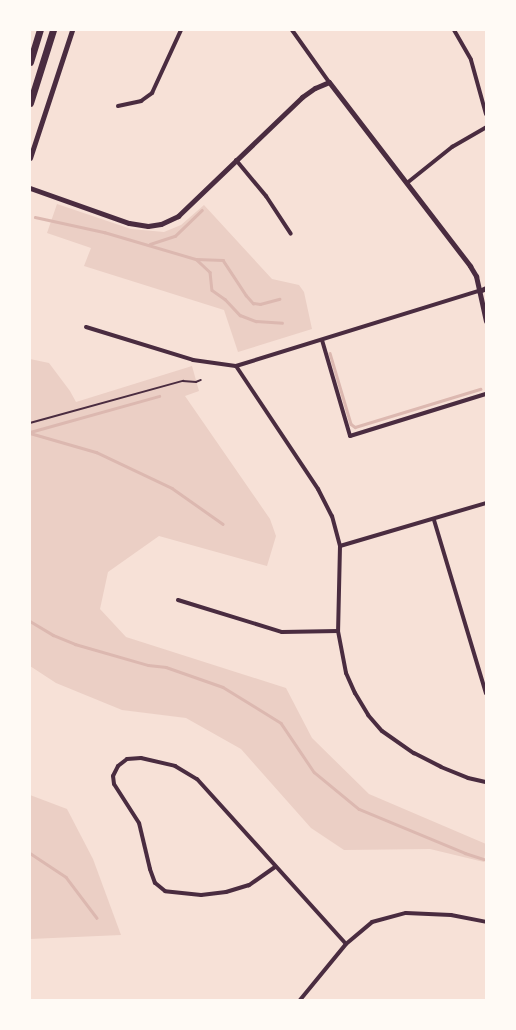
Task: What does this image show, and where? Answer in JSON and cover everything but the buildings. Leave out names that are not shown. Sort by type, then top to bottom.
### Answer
[{"type":"highway","points":[[30,62],[40,30]]},
{"type":"highway","points":[[30,102],[53,30]]},
{"type":"street","points":[[30,158],[72,30]]},
{"type":"street","points":[[118,106],[141,101],[152,94],[181,30]]},
{"type":"street","points":[[292,30],[329,82],[470,266],[476,276],[486,321]]},
{"type":"street","points":[[454,30],[471,60],[486,114]]},
{"type":"street","points":[[30,188],[129,223],[155,225],[178,216],[302,97],[315,88],[329,82]]},
{"type":"street","points":[[407,183],[452,147],[486,127]]},
{"type":"street","points":[[236,160],[266,196],[290,234]]},
{"type":"street","points":[[86,327],[193,360],[236,366],[486,288]]},
{"type":"street","points":[[322,340],[350,436],[486,394]]},
{"type":"street","points":[[236,366],[323,498],[332,516],[340,546],[338,631],[346,673],[355,694],[368,715],[382,731],[414,753],[441,767],[468,778],[486,782]]},
{"type":"street","points":[[340,546],[434,520],[486,503]]},
{"type":"street","points":[[434,520],[486,693]]},
{"type":"street","points":[[178,600],[282,632],[338,631]]},
{"type":"street","points":[[276,867],[249,885],[226,892],[196,895],[165,891],[155,883],[138,823],[114,784],[113,776],[118,766],[128,759],[141,758],[175,766],[197,779],[346,944]]},
{"type":"street","points":[[300,1000],[346,944],[372,922],[406,913],[451,915],[486,922]]},
{"type":"path","points":[[30,423],[183,381],[196,382],[201,380]]},
{"type":"shaded area","points":[[57,204],[131,229],[164,232],[181,225],[204,205],[272,279],[299,285],[304,292],[312,329],[238,352],[224,310],[84,266],[91,248],[47,233]]},
{"type":"shaded area","points":[[30,359],[49,363],[70,391],[76,402],[192,366],[199,391],[185,396],[270,519],[276,536],[267,566],[159,536],[108,572],[100,609],[126,637],[286,688],[312,738],[369,794],[486,844],[484,862],[430,849],[344,850],[311,828],[241,749],[186,718],[122,710],[56,683],[30,666]]},
{"type":"shaded area","points":[[30,795],[67,809],[93,859],[121,935],[30,939]]},
{"type":"waterway","points":[[150,244],[175,236],[202,210]]},
{"type":"waterway","points":[[35,217],[104,232],[196,259],[223,260],[253,303],[260,304],[279,299]]},
{"type":"waterway","points":[[196,259],[210,272],[212,290],[225,299],[240,315],[256,321],[282,323]]},
{"type":"waterway","points":[[330,353],[351,424],[355,427],[480,389]]},
{"type":"waterway","points":[[30,432],[159,396]]},
{"type":"waterway","points":[[30,433],[96,452],[172,488],[223,524]]},
{"type":"waterway","points":[[30,621],[53,635],[75,644],[148,665],[166,667],[223,687],[281,723],[314,772],[359,809],[465,853],[486,860]]},
{"type":"waterway","points":[[30,853],[66,877],[97,918]]}]
